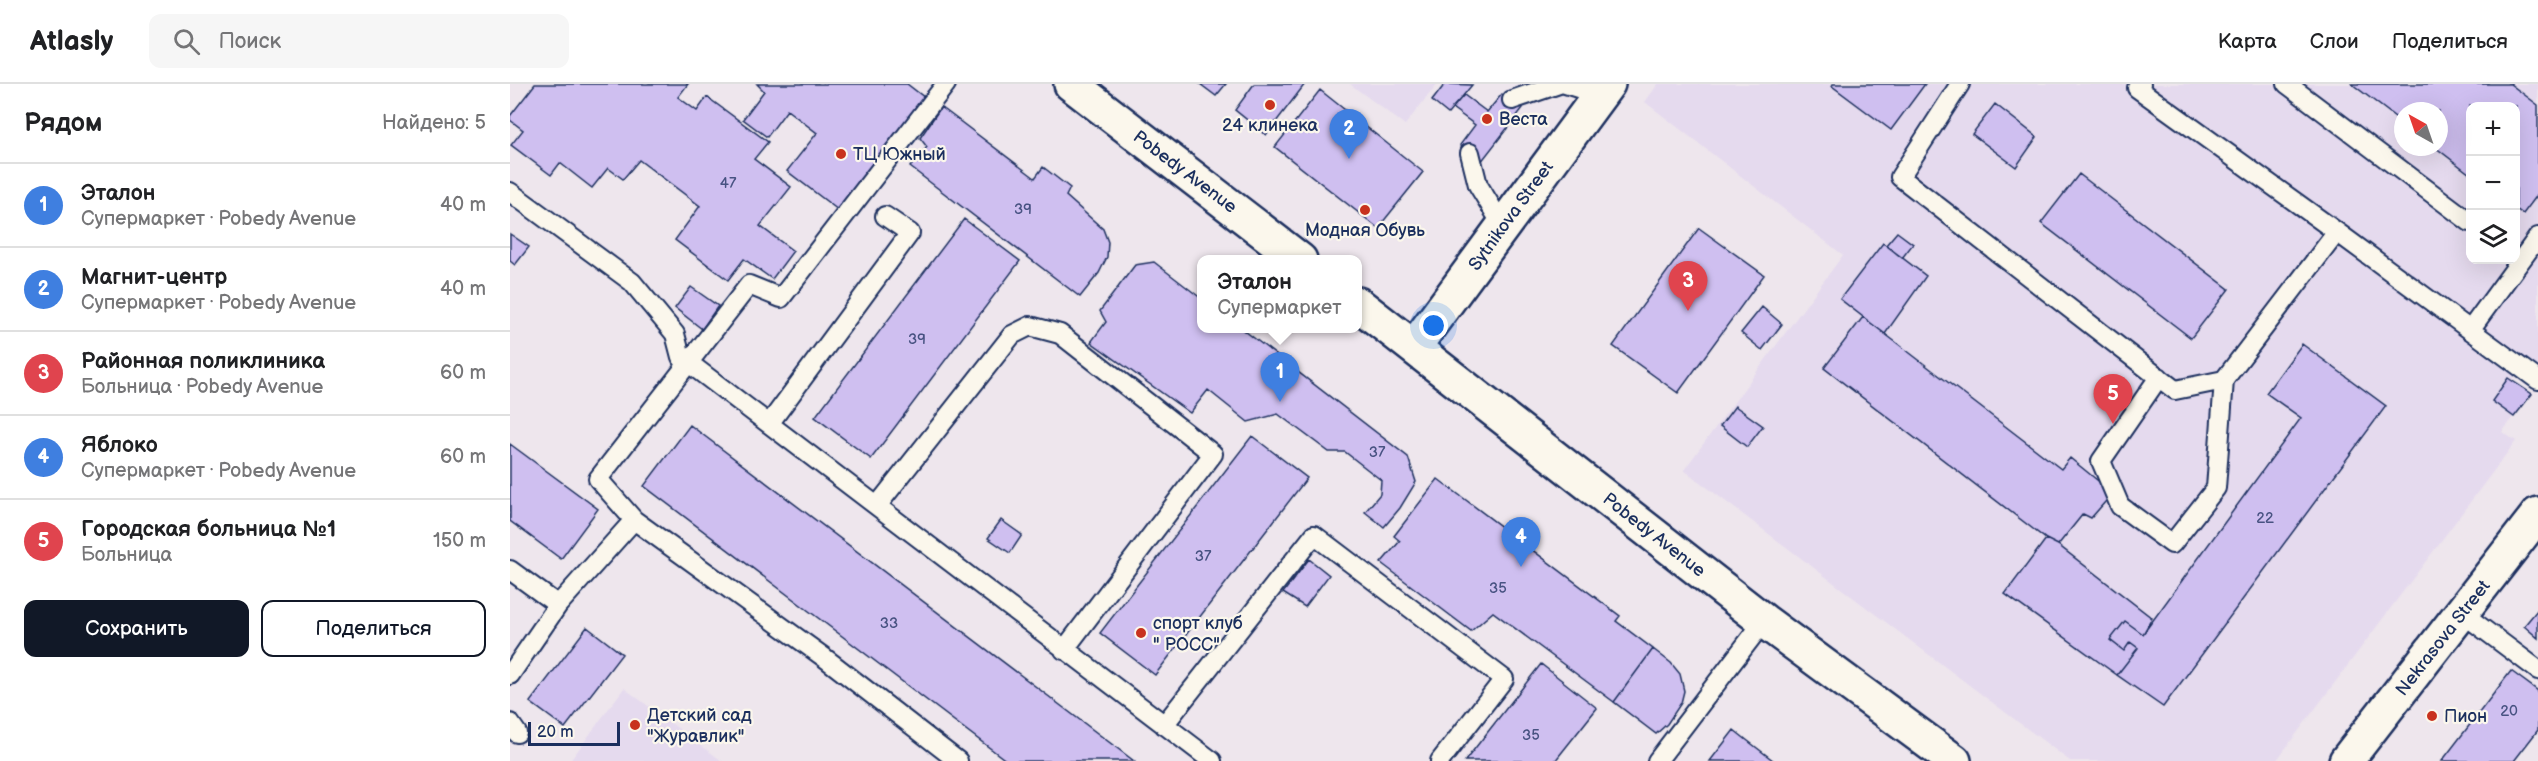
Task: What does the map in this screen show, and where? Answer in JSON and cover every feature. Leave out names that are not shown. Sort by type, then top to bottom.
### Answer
[{"type":"street","name":"Pobedy Avenue","points":[[1071,84],[1293,255]]},
{"type":"street","name":"Sytnikova Street","points":[[1414,347],[1604,90]]},
{"type":"street","name":"Pobedy Avenue","points":[[1362,307],[1764,621],[1954,761]]},
{"type":"street","name":"Nekrasova Street","points":[[2346,761],[2538,514]]},
{"type":"lane","points":[[946,84],[781,298],[749,285],[598,479],[634,520],[825,658],[958,761]]},
{"type":"lane","points":[[1512,100],[1559,84]]},
{"type":"lane","points":[[1565,84],[1604,90]]},
{"type":"lane","points":[[1960,84],[1900,177],[2175,390],[2224,380]]},
{"type":"lane","points":[[2287,84],[2466,219]]},
{"type":"lane","points":[[2136,86],[2538,380]]},
{"type":"lane","points":[[1470,153],[1478,185],[1503,226]]},
{"type":"lane","points":[[510,192],[632,282],[675,334],[681,357],[687,362],[1212,761]]},
{"type":"lane","points":[[769,424],[910,233],[885,216]]},
{"type":"lane","points":[[2160,377],[2101,461],[2120,506],[2172,544],[2216,488],[2224,380],[2337,232]]},
{"type":"lane","points":[[2520,256],[2538,237]]},
{"type":"lane","points":[[2470,330],[2514,264]]},
{"type":"lane","points":[[877,506],[1012,335],[1030,327],[1060,334],[1213,454],[1064,650]]},
{"type":"lane","points":[[510,675],[558,605],[634,520]]},
{"type":"lane","points":[[1164,725],[1314,535],[1504,679],[1440,761]]},
{"type":"lane","points":[[510,570],[558,605]]},
{"type":"lane","points":[[2462,613],[2538,670]]},
{"type":"lane","points":[[1657,761],[1764,621]]},
{"type":"shaded area","points":[[1350,84],[1437,84],[1405,125]]},
{"type":"shaded area","points":[[1658,84],[2538,84],[2538,370],[2526,361],[2512,380],[2508,379],[2492,401],[2514,417],[2502,432],[2516,441],[2276,761],[2070,761],[1684,470],[1843,255],[1645,102]]},
{"type":"shaded area","name":"Детский сад \"Журавлик\"","points":[[624,688],[722,761],[570,761]]},
{"type":"building","points":[[535,84],[688,84],[678,97],[697,111],[707,97],[768,142],[754,159],[791,187],[760,226],[793,251],[772,279],[744,259],[728,280],[675,240],[700,206],[639,160],[623,179],[608,168],[592,188],[560,163],[551,175],[511,145],[523,130],[510,120],[510,116]]},
{"type":"building","name":"ТЦ Южный","points":[[757,84],[907,84],[925,98],[838,210],[787,171],[817,133],[787,110],[767,137],[743,119],[764,91]]},
{"type":"building","points":[[1200,84],[1226,84],[1216,96]]},
{"type":"building","points":[[1254,84],[1305,84],[1266,135],[1235,110]]},
{"type":"building","points":[[1445,84],[1472,85],[1448,114],[1432,101]]},
{"type":"building","points":[[1833,84],[1925,84],[1891,130],[1832,86]]},
{"type":"building","points":[[2352,84],[2510,84],[2538,105],[2538,194],[2523,214],[2520,212],[2520,102],[2466,102],[2466,171],[2447,156],[2448,102],[2394,102],[2394,116]]},
{"type":"building","points":[[1320,90],[1423,172],[1378,228],[1275,147]]},
{"type":"building","points":[[1502,94],[1523,108],[1481,162],[1460,145],[1475,125],[1452,108],[1464,95],[1487,112]]},
{"type":"building","points":[[1995,104],[2037,137],[2016,167],[1972,134]]},
{"type":"building","points":[[941,107],[1035,178],[1043,167],[1070,188],[1066,196],[1103,229],[1108,242],[1107,257],[1099,273],[1080,297],[910,167],[927,147],[920,138]]},
{"type":"building","points":[[2079,174],[2229,289],[2191,338],[2041,223]]},
{"type":"building","points":[[964,219],[1020,261],[871,459],[815,417]]},
{"type":"building","points":[[1699,228],[1764,275],[1678,393],[1613,346]]},
{"type":"building","points":[[1897,232],[1913,244],[1902,258],[1886,245]]},
{"type":"building","points":[[510,234],[529,247],[515,265],[510,261]]},
{"type":"building","points":[[1883,243],[1926,276],[1885,334],[1840,299]]},
{"type":"building","points":[[1154,262],[1197,295],[1197,333],[1247,333],[1408,457],[1416,482],[1400,508],[1384,527],[1365,512],[1380,494],[1381,480],[1345,452],[1329,452],[1278,414],[1248,422],[1208,390],[1190,413],[1091,342],[1106,322],[1100,311],[1135,265]]},
{"type":"building","points":[[691,287],[718,306],[702,329],[675,308]]},
{"type":"building","points":[[1762,307],[1782,324],[1762,350],[1741,333]]},
{"type":"building","points":[[1863,317],[2061,469],[2070,458],[2113,493],[2091,518],[2083,514],[2058,545],[2046,539],[1824,368]]},
{"type":"building","points":[[2302,344],[2386,406],[2163,707],[2117,675],[2138,648],[2130,642],[2124,651],[2110,640],[2125,621],[2143,634],[2301,418],[2266,393]]},
{"type":"building","points":[[2508,378],[2532,394],[2514,417],[2492,401]]},
{"type":"building","points":[[1735,406],[1763,426],[1747,447],[1720,426]]},
{"type":"building","points":[[690,425],[1134,761],[1007,761],[644,486]]},
{"type":"building","points":[[1252,436],[1307,478],[1155,675],[1100,633]]},
{"type":"building","points":[[510,444],[598,509],[561,559],[510,521]]},
{"type":"building","points":[[1438,479],[1620,616],[1616,621],[1653,649],[1614,702],[1493,612],[1471,631],[1381,563],[1400,541],[1394,536]]},
{"type":"building","points":[[1001,520],[1022,535],[1010,553],[988,538]]},
{"type":"building","points":[[2046,539],[2058,545],[2152,618],[2143,634],[2125,621],[2110,640],[2124,651],[2130,642],[2138,648],[2117,675],[2005,594]]},
{"type":"building","points":[[1309,559],[1329,575],[1305,607],[1283,593]]},
{"type":"building","points":[[2538,609],[2538,638],[2524,626]]},
{"type":"building","points":[[587,627],[622,654],[565,728],[530,702]]},
{"type":"building","points":[[1653,649],[1671,663],[1680,674],[1684,691],[1681,703],[1667,724],[1656,734],[1614,702]]},
{"type":"building","points":[[1541,664],[1597,708],[1555,761],[1465,761]]},
{"type":"building","points":[[2511,671],[2538,691],[2538,730],[2514,761],[2442,761]]},
{"type":"building","points":[[1734,730],[1748,741],[1774,761],[1710,761]]},
{"type":"place","name":"24 клинека","points":[[1270,105]]},
{"type":"place","name":"Веста","points":[[1487,119]]},
{"type":"place","name":"ТЦ Южный","points":[[841,154]]},
{"type":"place","name":"Магнит-центр","points":[[1349,159]]},
{"type":"place","name":"Модная Обувь","points":[[1365,210]]},
{"type":"place","name":"Районная поликлиника","points":[[1688,311]]},
{"type":"place","name":"Эталон","points":[[1280,402]]},
{"type":"place","name":"Городская больница №1","points":[[2113,424]]},
{"type":"place","name":"Яблоко","points":[[1521,567]]},
{"type":"place","name":"спорт клуб \" РОСС\"","points":[[1141,633]]},
{"type":"place","name":"Пион","points":[[2432,716]]},
{"type":"place","name":"Детский сад \"Журавлик\"","points":[[635,725]]}]
